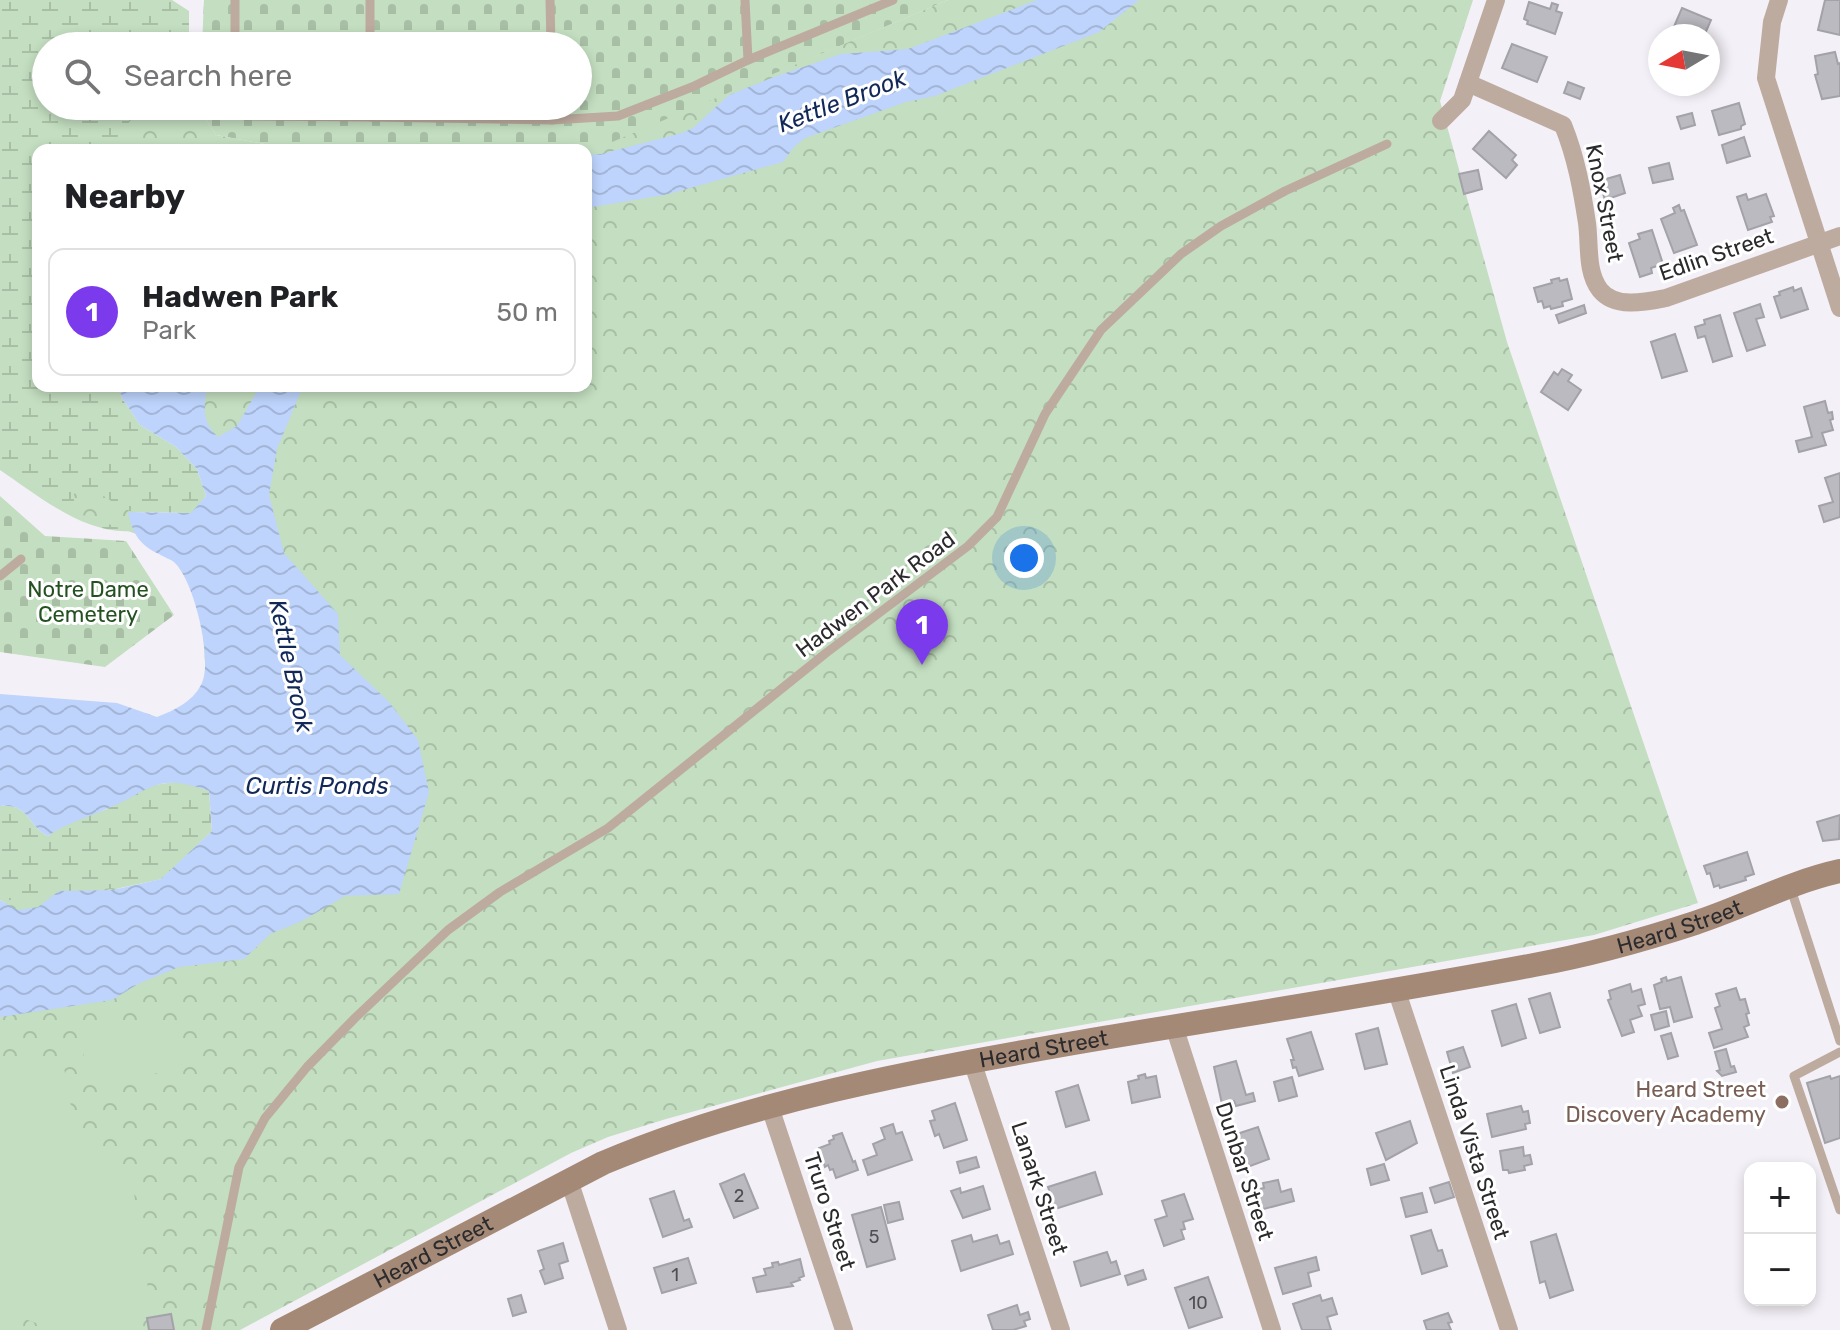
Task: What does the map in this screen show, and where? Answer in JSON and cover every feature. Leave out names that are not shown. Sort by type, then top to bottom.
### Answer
[{"type":"street","points":[[1441,121],[1462,100],[1496,0]]},
{"type":"street","points":[[1779,0],[1772,22],[1766,78],[1840,308]]},
{"type":"street","name":"Knox Street","points":[[1468,83],[1563,125],[1572,148],[1579,182],[1591,269],[1601,292],[1606,294]]},
{"type":"street","name":"Edlin Street","points":[[1606,294],[1618,301],[1638,303],[1666,298],[1840,236]]},
{"type":"street","name":"Heard Street","points":[[282,1330],[569,1180],[637,1148],[770,1107],[864,1083],[972,1061],[1590,954],[1696,923],[1790,886],[1840,871]]},
{"type":"street","name":"Linda Vista Street","points":[[1396,989],[1509,1330]]},
{"type":"street","name":"Dunbar Street","points":[[1174,1026],[1272,1330]]},
{"type":"street","name":"Lanark Street","points":[[972,1061],[1061,1330]]},
{"type":"street","name":"Truro Street","points":[[770,1107],[844,1330]]},
{"type":"street","points":[[569,1180],[618,1330]]},
{"type":"lane","points":[[235,0],[235,32]]},
{"type":"lane","points":[[370,0],[370,32]]},
{"type":"lane","points":[[550,0],[551,32]]},
{"type":"lane","points":[[745,0],[748,60]]},
{"type":"lane","points":[[592,118],[618,116],[680,92],[748,60],[893,0]]},
{"type":"lane","name":"Hadwen Park Road","points":[[206,1330],[239,1167],[265,1118],[301,1074],[355,1018],[448,930],[500,892],[608,828],[826,653],[968,546],[997,517],[1045,414],[1101,330],[1181,254],[1221,226],[1285,191],[1387,144]]},
{"type":"lane","points":[[0,576],[21,559]]},
{"type":"lane","points":[[1790,886],[1840,1041]]},
{"type":"lane","points":[[1840,1052],[1794,1076],[1840,1210]]},
{"type":"green space","points":[[0,0],[172,0],[189,11],[189,32],[32,32],[32,120],[169,120],[174,144],[32,144],[32,392],[120,392],[140,425],[176,447],[197,469],[206,496],[192,513],[129,512],[132,531],[114,531],[62,511],[0,470]]},
{"type":"green space","points":[[204,0],[948,0],[605,146],[592,148],[592,144],[265,144],[216,135],[206,120],[592,120],[592,32],[203,32]]},
{"type":"green space","points":[[948,0],[1473,0],[1440,101],[1507,342],[1698,903],[1594,935],[877,1061],[666,1119],[608,1137],[571,1153],[240,1330],[0,1330],[0,906],[20,894],[59,896],[111,888],[132,890],[219,871],[201,602],[175,561],[142,536],[74,511],[74,494],[83,487],[89,488],[136,513],[163,516],[191,513],[230,502],[150,392],[592,392],[592,147],[605,145]]},
{"type":"green space","points":[[131,120],[206,120],[216,135],[265,144],[112,144]]},
{"type":"green space","name":"Notre Dame Cemetery","points":[[0,496],[45,536],[126,541],[174,615],[105,667],[0,652]]},
{"type":"green space","points":[[181,781],[209,791],[212,831],[162,879],[18,910],[0,900],[0,806],[17,808],[48,836],[64,824],[107,809],[147,786]]},
{"type":"green space","points":[[177,1022],[182,1071],[86,1080],[81,1031]]},
{"type":"green space","points":[[0,1066],[64,1068],[77,1138],[134,1193],[150,1303],[130,1328],[55,1330],[25,1319],[0,1322]]},
{"type":"water","name":"Kettle Brook","points":[[1037,0],[1139,0],[1099,32],[935,96],[906,102],[805,138],[783,162],[665,195],[592,207],[592,155],[682,133],[693,128],[729,95],[841,54],[908,49]]},
{"type":"water","name":"Curtis Ponds","points":[[120,392],[206,392],[206,419],[218,437],[237,426],[257,392],[301,392],[277,449],[269,495],[284,553],[338,614],[340,655],[389,702],[418,740],[429,792],[399,894],[345,896],[302,921],[270,934],[244,959],[179,967],[138,984],[112,1000],[0,1017],[0,900],[18,910],[38,907],[59,891],[113,890],[161,879],[212,831],[209,791],[176,783],[153,786],[48,836],[17,808],[0,806],[0,694],[117,703],[157,717],[188,701],[201,685],[205,659],[203,641],[189,586],[175,563],[141,542],[134,532],[128,512],[191,513],[206,496],[197,469],[176,447],[140,425]]},
{"type":"building","points":[[1825,0],[1840,0],[1840,35],[1818,30]]},
{"type":"building","points":[[1529,2],[1550,9],[1552,3],[1558,5],[1556,11],[1562,13],[1555,34],[1527,24],[1528,21],[1524,19]]},
{"type":"building","points":[[1682,8],[1711,20],[1709,24],[1675,24]]},
{"type":"building","points":[[1512,44],[1547,57],[1537,82],[1502,68]]},
{"type":"building","points":[[1835,52],[1840,63],[1840,96],[1822,99],[1815,75],[1818,74],[1815,56]]},
{"type":"building","points":[[1568,82],[1584,88],[1580,99],[1564,93]]},
{"type":"building","points":[[1739,103],[1745,124],[1741,129],[1719,135],[1712,111]]},
{"type":"building","points":[[1692,113],[1695,125],[1681,129],[1677,117]]},
{"type":"building","points":[[1489,131],[1516,155],[1512,160],[1517,165],[1506,178],[1473,149]]},
{"type":"building","points":[[1744,137],[1750,156],[1727,163],[1722,145]]},
{"type":"building","points":[[1669,163],[1673,179],[1653,183],[1649,168]]},
{"type":"building","points":[[1478,170],[1482,189],[1464,194],[1459,174]]},
{"type":"building","points":[[1620,175],[1625,193],[1605,200],[1599,181]]},
{"type":"building","points":[[1746,194],[1748,200],[1766,194],[1774,216],[1770,217],[1772,222],[1748,230],[1737,197]]},
{"type":"building","points":[[1679,205],[1681,211],[1684,210],[1697,245],[1674,253],[1661,219],[1675,213],[1673,208]]},
{"type":"building","points":[[1652,230],[1663,264],[1651,268],[1652,273],[1640,277],[1629,243],[1640,239],[1638,234]]},
{"type":"building","points":[[1559,278],[1560,281],[1567,279],[1572,299],[1562,302],[1563,306],[1544,308],[1542,301],[1538,302],[1534,288]]},
{"type":"building","points":[[1793,287],[1794,291],[1801,288],[1808,309],[1781,318],[1774,297]]},
{"type":"building","points":[[1760,304],[1764,317],[1756,319],[1765,345],[1747,351],[1734,313]]},
{"type":"building","points":[[1584,305],[1586,313],[1559,323],[1556,315]]},
{"type":"building","points":[[1720,315],[1732,356],[1713,362],[1705,336],[1698,338],[1695,327],[1705,324],[1704,320]]},
{"type":"building","points":[[1675,334],[1687,371],[1662,378],[1651,342]]},
{"type":"building","points":[[1562,369],[1572,375],[1568,381],[1581,390],[1568,410],[1541,392],[1554,372],[1558,375]]},
{"type":"building","points":[[1825,401],[1833,419],[1830,420],[1833,430],[1822,433],[1826,445],[1799,452],[1796,441],[1812,437],[1804,407]]},
{"type":"building","points":[[1840,473],[1840,517],[1824,522],[1819,506],[1833,502],[1825,478]]},
{"type":"building","points":[[1840,815],[1839,839],[1823,841],[1817,822]]},
{"type":"building","points":[[1747,852],[1754,874],[1745,877],[1746,880],[1714,887],[1710,873],[1707,874],[1704,866]]},
{"type":"building","points":[[1666,977],[1667,981],[1681,977],[1692,1017],[1674,1022],[1670,1007],[1660,1009],[1654,985]]},
{"type":"building","points":[[1630,984],[1632,992],[1641,989],[1645,1004],[1638,1006],[1642,1016],[1630,1020],[1634,1032],[1622,1036],[1608,1000],[1611,999],[1609,991]]},
{"type":"building","points":[[1736,988],[1740,1000],[1745,999],[1749,1013],[1746,1014],[1749,1025],[1744,1027],[1748,1037],[1714,1048],[1709,1033],[1722,1029],[1715,1008],[1720,1006],[1716,994]]},
{"type":"building","points":[[1550,993],[1560,1027],[1540,1033],[1529,999]]},
{"type":"building","points":[[1516,1004],[1526,1038],[1502,1046],[1492,1011]]},
{"type":"building","points":[[1666,1011],[1669,1026],[1655,1030],[1651,1015]]},
{"type":"building","points":[[1378,1028],[1387,1064],[1365,1069],[1356,1034]]},
{"type":"building","points":[[1311,1032],[1323,1069],[1299,1076],[1296,1067],[1293,1068],[1291,1060],[1294,1060],[1287,1039]]},
{"type":"building","points":[[1671,1033],[1678,1056],[1668,1059],[1661,1036]]},
{"type":"building","points":[[1463,1047],[1470,1067],[1453,1073],[1447,1052]]},
{"type":"building","points":[[1726,1049],[1731,1067],[1734,1066],[1736,1072],[1722,1076],[1717,1071],[1720,1070],[1715,1052]]},
{"type":"building","points":[[1236,1061],[1246,1095],[1253,1093],[1255,1101],[1236,1106],[1234,1101],[1222,1104],[1214,1067]]},
{"type":"building","points":[[1145,1074],[1146,1078],[1156,1076],[1160,1097],[1132,1103],[1128,1082]]},
{"type":"building","points":[[1830,1076],[1831,1079],[1840,1076],[1840,1138],[1825,1143],[1807,1083]]},
{"type":"building","points":[[1292,1077],[1297,1096],[1279,1101],[1274,1082]]},
{"type":"building","points":[[1078,1085],[1089,1120],[1066,1127],[1056,1092]]},
{"type":"building","points":[[955,1103],[967,1140],[944,1148],[939,1134],[935,1136],[930,1121],[935,1120],[932,1111]]},
{"type":"building","points":[[1521,1106],[1523,1112],[1528,1111],[1530,1123],[1525,1124],[1526,1129],[1492,1137],[1487,1114]]},
{"type":"building","points":[[1410,1121],[1417,1143],[1386,1160],[1376,1133]]},
{"type":"building","points":[[893,1124],[896,1134],[902,1132],[912,1160],[868,1175],[863,1160],[877,1155],[873,1144],[885,1139],[881,1128]]},
{"type":"building","points":[[1258,1127],[1269,1159],[1245,1168],[1237,1134]]},
{"type":"building","points":[[842,1133],[858,1170],[836,1178],[833,1169],[830,1170],[828,1165],[825,1167],[819,1148],[830,1144],[833,1136]]},
{"type":"building","points":[[1523,1147],[1524,1156],[1530,1155],[1532,1164],[1524,1166],[1525,1170],[1509,1173],[1503,1170],[1500,1151]]},
{"type":"building","points":[[976,1157],[979,1167],[960,1173],[957,1162]]},
{"type":"building","points":[[1384,1164],[1389,1180],[1371,1185],[1367,1169]]},
{"type":"building","points":[[1095,1172],[1102,1194],[1055,1209],[1048,1187]]},
{"type":"building","points":[[744,1174],[758,1208],[734,1218],[720,1184]]},
{"type":"building","points":[[1278,1180],[1281,1192],[1291,1189],[1294,1201],[1260,1210],[1255,1190],[1264,1188],[1263,1183]]},
{"type":"building","points":[[1449,1182],[1454,1197],[1435,1203],[1430,1188]]},
{"type":"building","points":[[983,1186],[990,1209],[963,1218],[951,1191],[960,1188],[961,1193]]},
{"type":"building","points":[[674,1191],[684,1221],[689,1219],[692,1227],[663,1237],[650,1199]]},
{"type":"building","points":[[1422,1193],[1427,1212],[1406,1217],[1401,1198]]},
{"type":"building","points":[[1184,1194],[1193,1219],[1183,1222],[1185,1229],[1181,1230],[1184,1239],[1164,1246],[1155,1220],[1167,1216],[1162,1201]]},
{"type":"building","points":[[899,1202],[903,1219],[888,1223],[884,1205]]},
{"type":"building","points":[[881,1207],[895,1259],[867,1267],[852,1215]]},
{"type":"building","points":[[1431,1230],[1447,1266],[1422,1274],[1411,1236]]},
{"type":"building","points":[[1556,1234],[1573,1290],[1550,1298],[1545,1281],[1540,1283],[1531,1242]]},
{"type":"building","points":[[971,1235],[973,1242],[997,1235],[1000,1244],[1009,1241],[1013,1254],[961,1271],[952,1241]]},
{"type":"building","points":[[563,1243],[568,1261],[559,1264],[563,1278],[545,1284],[538,1251]]},
{"type":"building","points":[[1107,1252],[1111,1263],[1116,1261],[1120,1274],[1081,1286],[1074,1262]]},
{"type":"building","points":[[1316,1257],[1319,1270],[1308,1273],[1311,1286],[1283,1294],[1275,1268]]},
{"type":"building","points":[[688,1258],[696,1283],[662,1293],[654,1268]]},
{"type":"building","points":[[800,1259],[804,1276],[791,1283],[793,1286],[757,1292],[753,1278],[766,1275],[764,1269],[773,1267],[772,1263],[778,1262],[779,1265]]},
{"type":"building","points":[[1143,1270],[1146,1279],[1128,1285],[1125,1276]]},
{"type":"building","points":[[1208,1277],[1222,1317],[1189,1328],[1175,1288]]},
{"type":"building","points":[[521,1295],[526,1312],[513,1316],[508,1299]]},
{"type":"building","points":[[1320,1295],[1322,1301],[1332,1298],[1337,1314],[1327,1317],[1331,1330],[1302,1330],[1293,1304]]},
{"type":"building","points":[[1017,1305],[1020,1315],[1028,1312],[1030,1319],[1024,1321],[1026,1326],[1013,1330],[993,1330],[988,1315]]},
{"type":"building","points":[[1448,1313],[1451,1330],[1427,1330],[1424,1321]]},
{"type":"building","points":[[171,1314],[174,1330],[149,1330],[147,1318]]},
{"type":"place","name":"Hadwen Park","points":[[922,665]]},
{"type":"place","name":"Heard Street Discovery Academy","points":[[1782,1102]]}]
